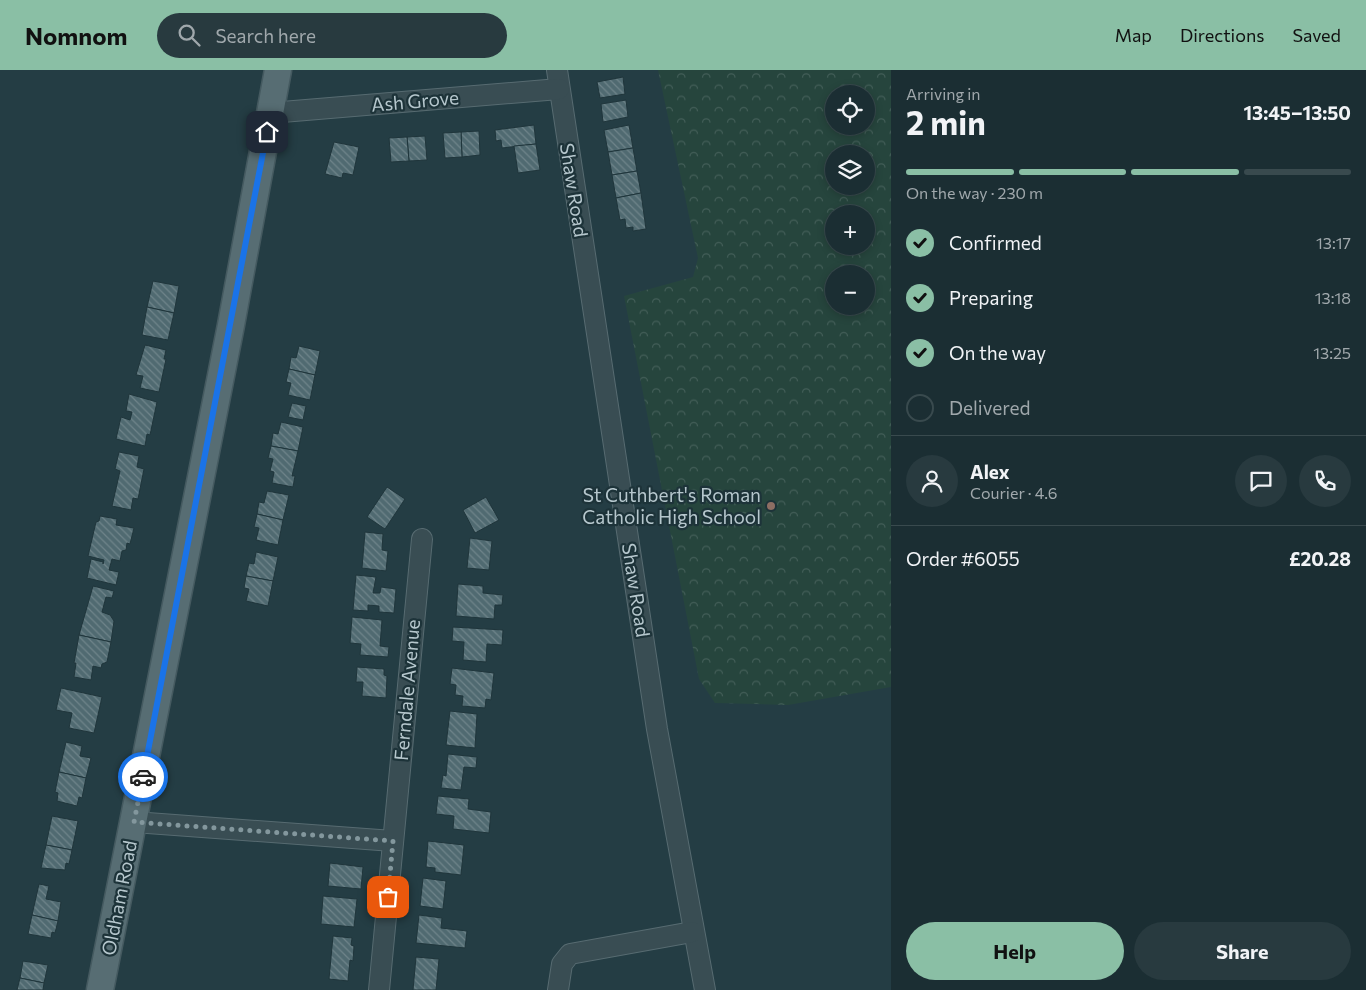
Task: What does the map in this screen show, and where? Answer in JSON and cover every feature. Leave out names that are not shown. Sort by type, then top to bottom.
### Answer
[{"type":"main road","name":"Oldham Road","points":[[100,990],[278,70]]},
{"type":"street","name":"Ash Grove","points":[[270,113],[558,79]]},
{"type":"street","name":"Shaw Road","points":[[558,79],[657,730],[692,932],[705,990]]},
{"type":"street","name":"Ferndale Avenue","points":[[379,990],[422,539]]},
{"type":"street","points":[[134,822],[393,841]]},
{"type":"street","points":[[558,990],[562,964],[570,954],[692,932]]},
{"type":"green space","name":"St Cuthbert's Roman Catholic High School","points":[[658,70],[891,70],[891,687],[788,705],[715,703],[699,679],[624,296],[693,277],[698,258]]},
{"type":"building","points":[[623,77],[625,94],[600,98],[597,82]]},
{"type":"building","points":[[626,100],[628,117],[603,122],[601,104]]},
{"type":"building","points":[[534,125],[536,144],[502,148],[501,140],[496,141],[495,130]]},
{"type":"building","points":[[629,125],[633,148],[608,152],[604,130]]},
{"type":"building","points":[[479,131],[480,155],[462,157],[461,132]]},
{"type":"building","points":[[461,132],[462,157],[445,158],[443,133]]},
{"type":"building","points":[[425,136],[427,160],[409,161],[407,137]]},
{"type":"building","points":[[407,137],[409,161],[391,162],[389,138]]},
{"type":"building","points":[[334,142],[359,147],[353,175],[343,173],[342,178],[325,174]]},
{"type":"building","points":[[536,144],[540,170],[518,173],[514,146]]},
{"type":"building","points":[[633,148],[637,171],[612,175],[608,152]]},
{"type":"building","points":[[637,171],[641,193],[616,198],[612,175]]},
{"type":"building","points":[[641,193],[646,229],[633,231],[633,227],[626,228],[625,219],[620,220],[616,198]]},
{"type":"building","points":[[153,281],[179,286],[174,313],[147,307]]},
{"type":"building","points":[[147,307],[174,313],[168,340],[142,335]]},
{"type":"building","points":[[145,345],[166,350],[159,392],[140,388],[143,376],[136,375]]},
{"type":"building","points":[[299,346],[320,351],[315,375],[289,369],[291,357],[296,358]]},
{"type":"building","points":[[289,369],[315,375],[310,400],[288,395],[291,383],[286,382]]},
{"type":"building","points":[[129,394],[157,402],[150,435],[147,434],[145,446],[116,439],[121,417],[130,420],[132,412],[126,411]]},
{"type":"building","points":[[292,403],[306,406],[303,420],[288,417]]},
{"type":"building","points":[[281,422],[303,427],[298,451],[271,446],[273,433],[278,434]]},
{"type":"building","points":[[271,446],[298,451],[292,476],[295,476],[293,487],[272,483],[274,472],[270,471],[273,459],[268,458]]},
{"type":"building","points":[[119,452],[139,456],[137,467],[144,469],[138,499],[133,498],[131,510],[112,506],[120,471],[115,469]]},
{"type":"building","points":[[387,487],[405,499],[385,529],[367,517]]},
{"type":"building","points":[[267,491],[289,495],[283,520],[257,514],[259,502],[264,503]]},
{"type":"building","points":[[486,497],[499,520],[475,533],[463,510]]},
{"type":"building","points":[[257,514],[283,520],[278,545],[256,540],[259,528],[254,527]]},
{"type":"building","points":[[100,516],[117,519],[116,525],[134,528],[130,544],[127,543],[126,550],[122,551],[120,561],[112,559],[109,570],[119,572],[116,585],[87,578],[91,559],[103,562],[103,564],[104,560],[88,556],[96,522],[99,521]]},
{"type":"building","points":[[365,532],[383,534],[382,550],[388,551],[386,571],[362,568]]},
{"type":"building","points":[[470,538],[492,541],[489,570],[467,568]]},
{"type":"building","points":[[256,552],[278,557],[273,581],[246,576],[249,563],[254,564]]},
{"type":"building","points":[[356,575],[376,577],[373,593],[380,593],[381,587],[396,589],[394,613],[379,612],[379,606],[368,605],[368,611],[353,610]]},
{"type":"building","points":[[246,576],[273,581],[268,606],[246,601],[249,589],[244,588]]},
{"type":"building","points":[[458,584],[483,586],[483,593],[503,595],[502,605],[495,605],[494,619],[456,616]]},
{"type":"building","points":[[93,586],[114,591],[112,598],[106,597],[102,612],[110,615],[114,621],[111,642],[79,635]]},
{"type":"building","points":[[352,617],[382,620],[380,646],[389,647],[388,657],[360,655],[361,644],[350,643]]},
{"type":"building","points":[[453,627],[503,630],[502,645],[487,644],[486,662],[463,660],[464,642],[452,641]]},
{"type":"building","points":[[79,635],[111,642],[107,662],[102,664],[101,668],[93,666],[91,680],[74,677],[76,663],[74,663]]},
{"type":"building","points":[[357,667],[384,669],[384,675],[387,676],[386,698],[362,696],[363,682],[356,682]]},
{"type":"building","points":[[452,668],[494,673],[491,700],[486,699],[485,708],[462,706],[463,696],[455,695],[456,685],[450,684]]},
{"type":"building","points":[[61,688],[102,697],[94,733],[69,728],[72,713],[56,710]]},
{"type":"building","points":[[450,711],[477,714],[475,748],[446,745]]},
{"type":"building","points":[[66,742],[82,746],[80,756],[91,758],[86,778],[59,772]]},
{"type":"building","points":[[448,754],[477,757],[476,768],[464,767],[461,790],[441,788],[443,775],[446,776]]},
{"type":"building","points":[[59,772],[86,778],[82,798],[79,797],[77,806],[57,801],[58,793],[55,792]]},
{"type":"building","points":[[438,796],[469,799],[468,809],[491,812],[489,833],[453,829],[454,816],[436,814]]},
{"type":"building","points":[[52,816],[78,821],[72,850],[46,845]]},
{"type":"building","points":[[428,841],[464,845],[461,875],[435,872],[435,868],[426,867]]},
{"type":"building","points":[[46,845],[72,850],[69,864],[66,863],[65,870],[41,868]]},
{"type":"building","points":[[330,863],[363,867],[361,889],[328,886]]},
{"type":"building","points":[[423,878],[446,881],[443,909],[420,906]]},
{"type":"building","points":[[39,884],[49,886],[46,899],[61,902],[58,921],[32,915]]},
{"type":"building","points":[[323,896],[357,899],[354,927],[321,924]]},
{"type":"building","points":[[32,915],[58,921],[55,933],[52,932],[51,938],[28,934]]},
{"type":"building","points":[[419,915],[442,918],[441,928],[467,931],[465,948],[416,943]]},
{"type":"building","points":[[333,936],[352,938],[351,945],[354,946],[353,961],[350,960],[348,981],[329,979]]},
{"type":"building","points":[[416,957],[439,959],[436,990],[413,990]]},
{"type":"building","points":[[23,961],[48,965],[44,983],[20,978]]},
{"type":"building","points":[[20,978],[44,983],[43,990],[17,990]]},
{"type":"way so far","points":[[143,777],[134,822],[393,841],[388,897]]},
{"type":"place","name":"St Cuthbert's Roman Catholic High School","points":[[771,506]]},
{"type":"route","points":[[143,777],[267,132]]}]
